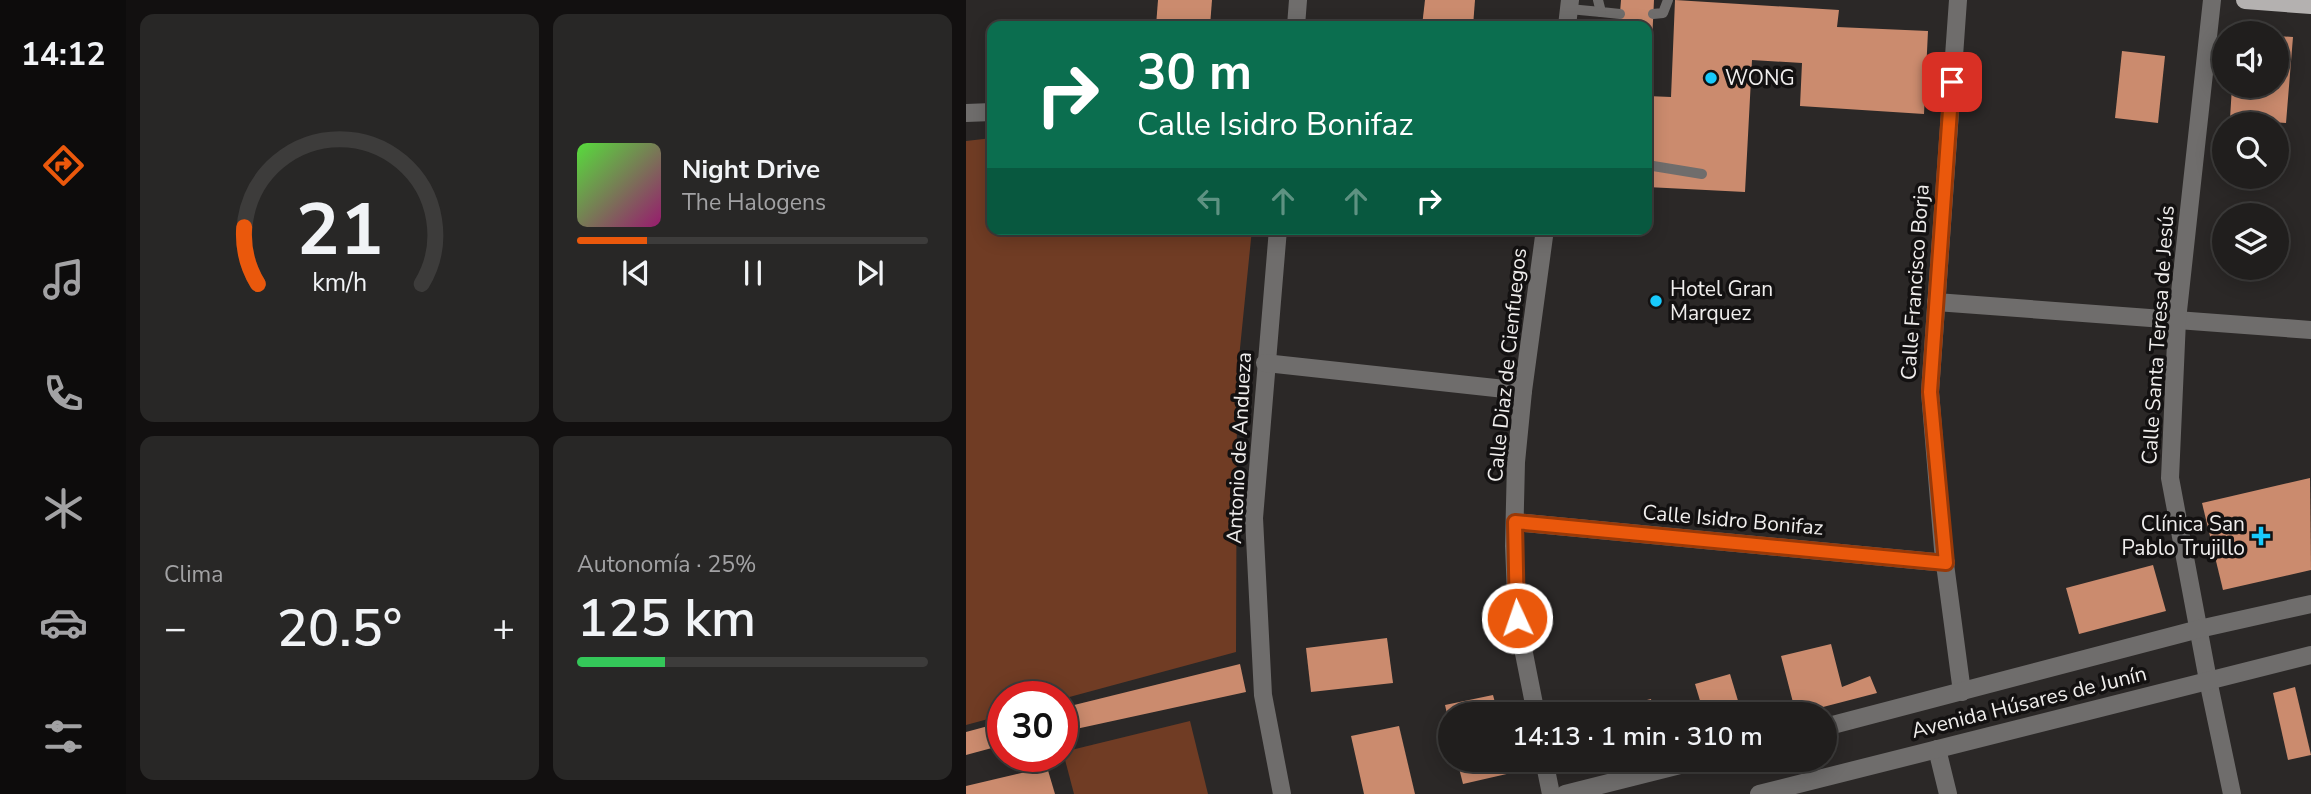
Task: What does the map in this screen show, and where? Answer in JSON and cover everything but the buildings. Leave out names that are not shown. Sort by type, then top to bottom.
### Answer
[{"type":"main road","points":[[2245,0],[2311,5]]},
{"type":"street","points":[[1296,21],[1298,0]]},
{"type":"street","name":"Calle Francisco Borja","points":[[1958,0],[1930,392],[1946,563],[1962,692]]},
{"type":"street","name":"Calle Santa Teresa de Jesús","points":[[2212,0],[2177,320],[2170,478],[2232,794]]},
{"type":"street","points":[[966,113],[987,112]]},
{"type":"street","name":"Antonio de Andueza","points":[[1277,235],[1254,518],[1263,695],[1283,794]]},
{"type":"street","name":"Calle Diaz de Cienfuegos","points":[[1534,702],[1517,618],[1516,462],[1544,235]]},
{"type":"street","points":[[1936,302],[2311,330]]},
{"type":"street","points":[[1265,363],[1523,391]]},
{"type":"street","name":"Calle Isidro Bonifaz","points":[[1515,522],[1946,563]]},
{"type":"street","name":"Avenida Húsares de Junín","points":[[1837,724],[2199,629],[2311,604]]},
{"type":"street","name":"Avenida Húsares de Junín","points":[[1759,794],[2311,655]]},
{"type":"street","points":[[1937,749],[1948,794]]},
{"type":"street","points":[[1546,772],[1551,794]]},
{"type":"street","points":[[1565,794],[1652,772]]},
{"type":"lane","points":[[1598,0],[1601,12]]},
{"type":"lane","points":[[1653,13],[1663,13],[1668,0]]},
{"type":"lane","points":[[1568,12],[1620,14]]},
{"type":"lane","points":[[1652,166],[1702,174]]},
{"type":"shaded area","points":[[987,139],[987,235],[1251,235],[1237,378],[1236,652],[1078,695],[1078,681],[987,681],[987,719],[966,725],[966,141]]},
{"type":"shaded area","points":[[1190,721],[1208,794],[1074,794],[1068,772],[1078,772],[1078,748]]},
{"type":"place","name":"WONG","points":[[1711,78]]},
{"type":"place","name":"Hotel Gran Marquez","points":[[1656,301]]},
{"type":"place","name":"Clínica San Pablo Trujillo","points":[[2261,536]]},
{"type":"route","points":[[1517,618],[1515,522],[1946,563],[1930,392],[1952,82]]}]
